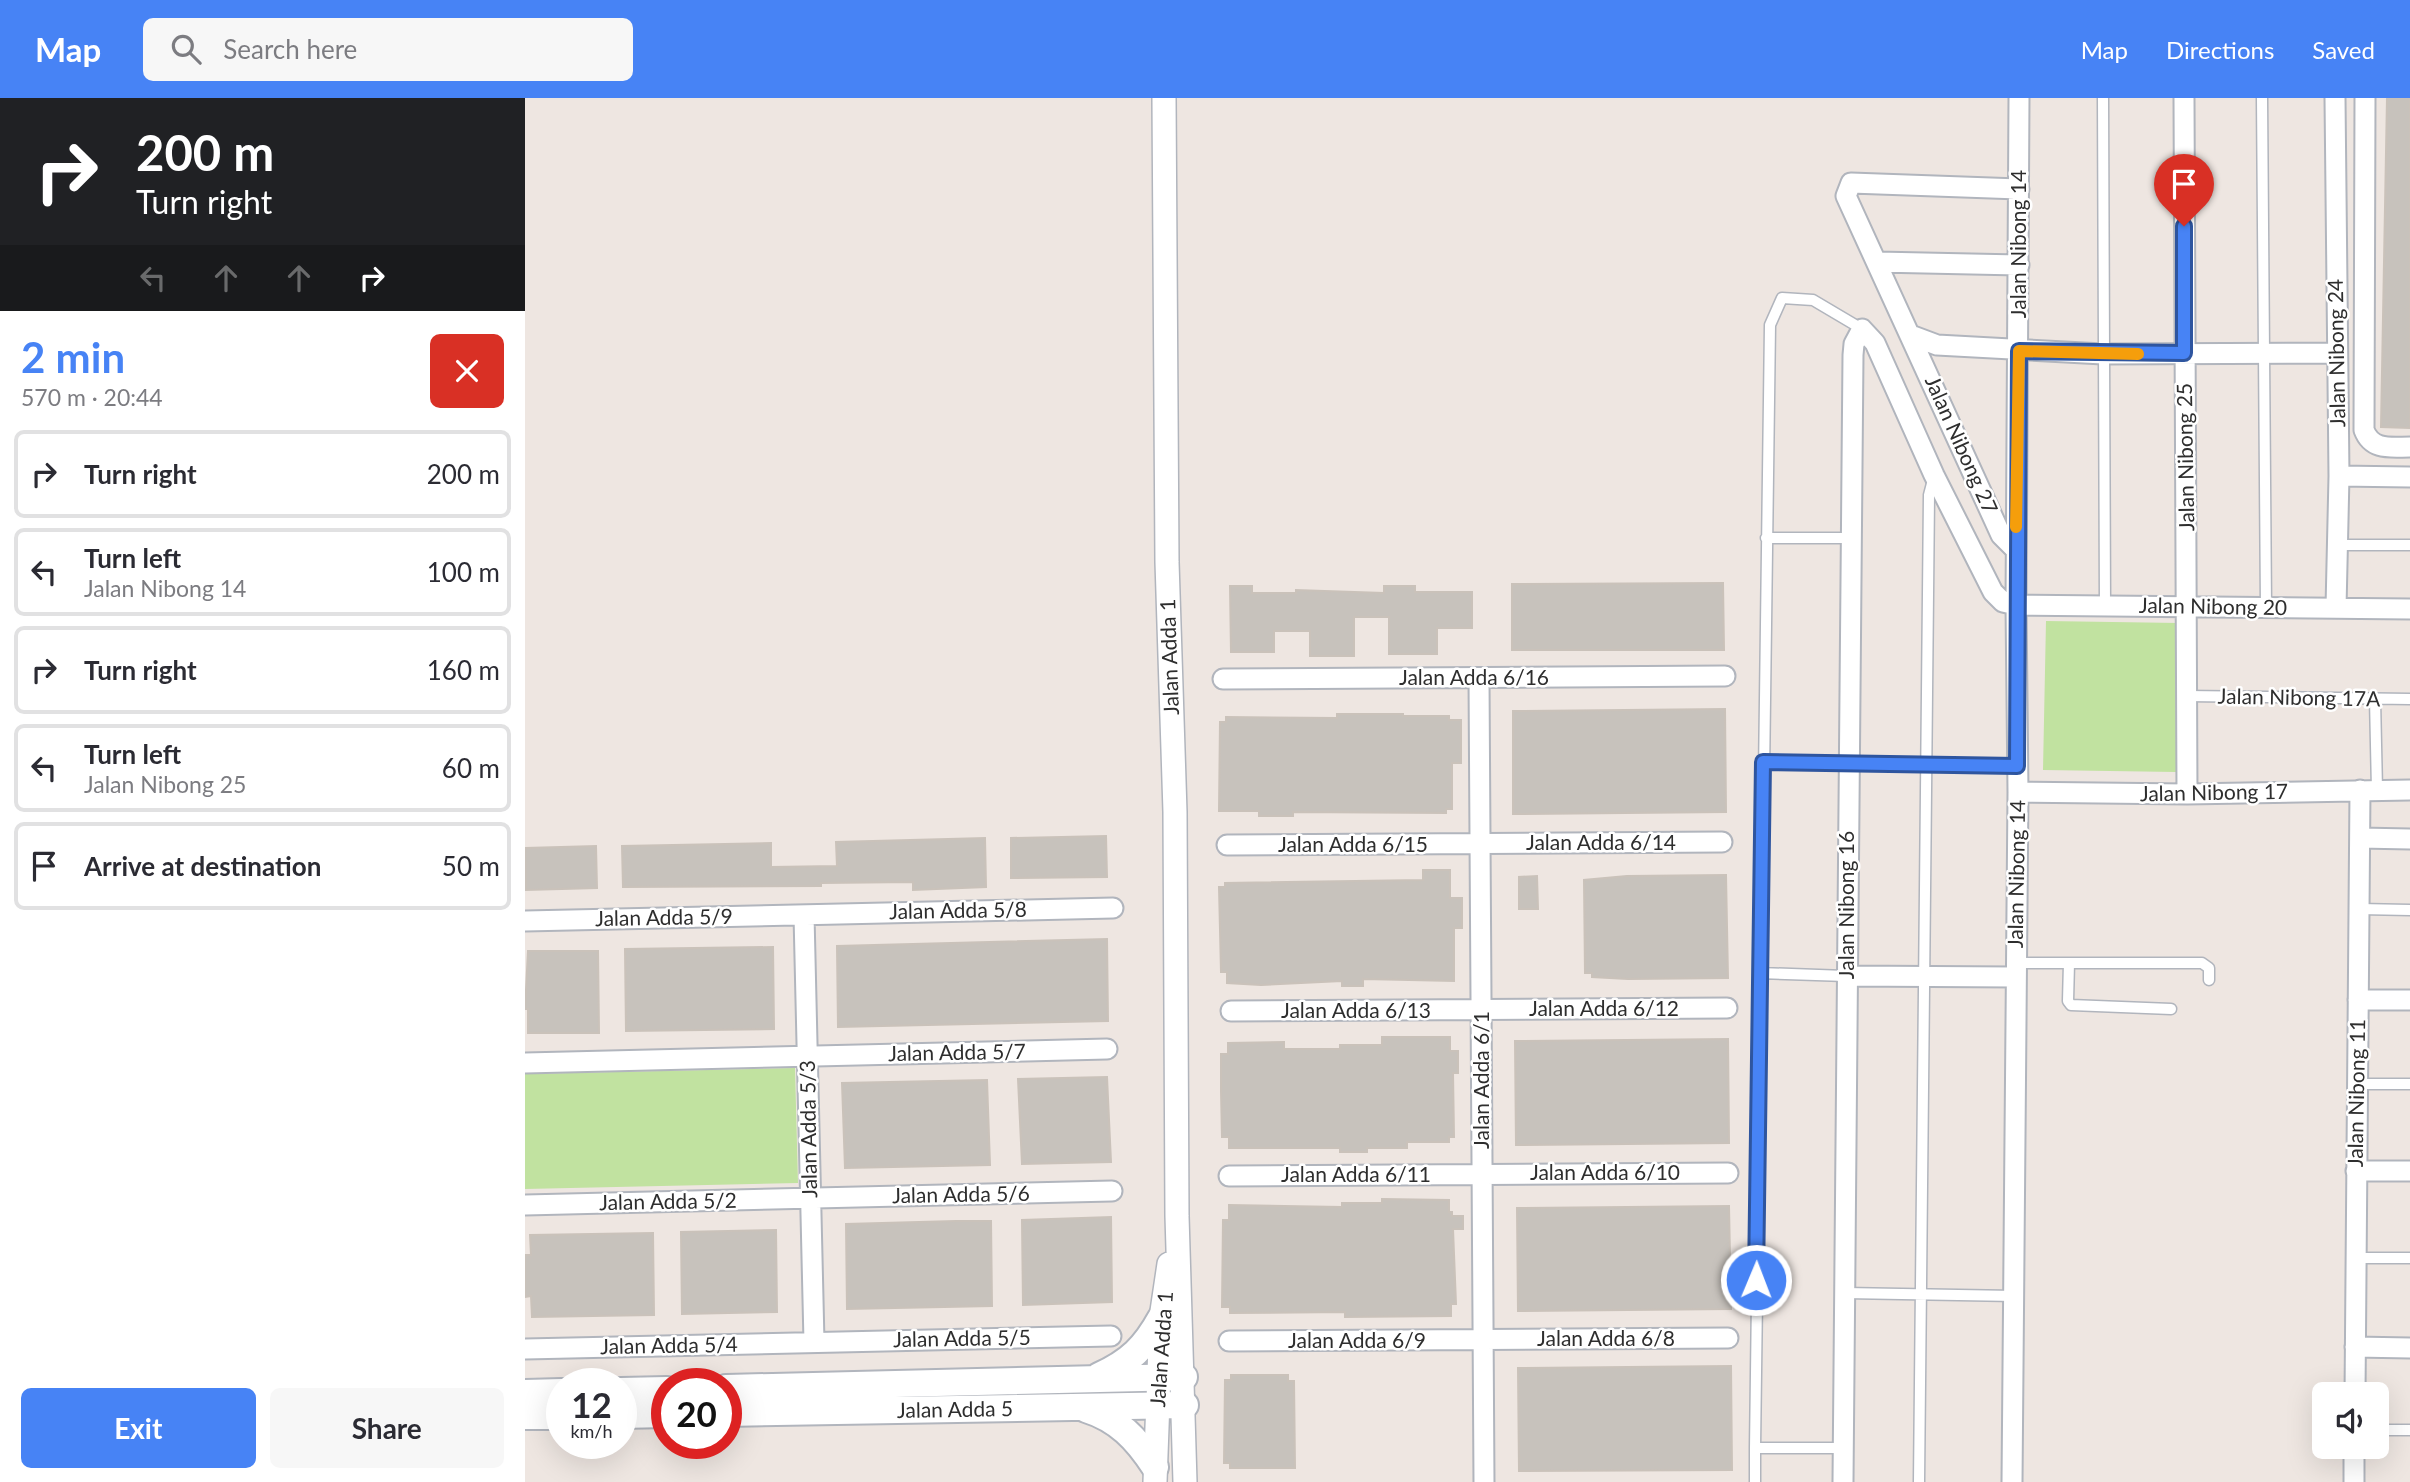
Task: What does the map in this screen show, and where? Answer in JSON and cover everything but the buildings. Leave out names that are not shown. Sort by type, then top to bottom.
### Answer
[{"type":"main road","points":[[1091,1380],[1121,1366],[1145,1346],[1161,1318]]},
{"type":"main road","name":"Jalan Adda 5","points":[[742,1388],[1184,1377]]},
{"type":"main road","points":[[525,1393],[546,1392]]},
{"type":"main road","name":"Jalan Adda 5","points":[[742,1413],[1185,1405]]},
{"type":"main road","points":[[1082,1408],[1101,1414],[1124,1427],[1140,1443],[1155,1474]]},
{"type":"main road","points":[[525,1416],[546,1416]]},
{"type":"street","name":"Jalan Adda 1","points":[[1164,98],[1167,562],[1175,826],[1177,1216],[1185,1405],[1185,1482]]},
{"type":"street","name":"Jalan Nibong 14","points":[[2012,1482],[2018,792],[2015,605],[2019,351],[2018,98]]},
{"type":"street","name":"Jalan Nibong 25","points":[[2184,98],[2187,794]]},
{"type":"street","name":"Jalan Nibong 24","points":[[2335,98],[2339,476],[2336,608]]},
{"type":"street","points":[[2365,98],[2364,430],[2368,440],[2381,447],[2410,447]]},
{"type":"street","name":"Jalan Nibong 27","points":[[2016,550],[2001,535],[1913,336],[1846,196],[1851,183],[2019,189]]},
{"type":"street","points":[[1877,262],[2019,265]]},
{"type":"street","points":[[1862,329],[1881,355],[1934,475],[1993,592],[2003,602],[2015,605]]},
{"type":"street","name":"Jalan Nibong 16","points":[[1843,1482],[1847,764],[1853,355],[1854,344],[1862,329]]},
{"type":"street","points":[[1913,336],[1937,345],[2019,351],[2103,354],[2337,354]]},
{"type":"street","points":[[2339,476],[2410,477]]},
{"type":"street","name":"Jalan Nibong 20","points":[[2015,605],[2410,609]]},
{"type":"street","name":"Jalan Adda 6/16","points":[[1223,679],[1725,676]]},
{"type":"street","name":"Jalan Adda 6/1","points":[[1479,678],[1485,1482]]},
{"type":"street","name":"Jalan Nibong 11","points":[[2355,1382],[2360,838],[2368,790]]},
{"type":"street","name":"Jalan Nibong 17","points":[[2018,792],[2187,794],[2410,790]]},
{"type":"street","points":[[2360,838],[2410,839]]},
{"type":"street","name":"Jalan Adda 6/14","points":[[1480,844],[1723,842]]},
{"type":"street","name":"Jalan Adda 6/15","points":[[1227,845],[1480,844]]},
{"type":"street","name":"Jalan Adda 5/8","points":[[804,915],[1113,908]]},
{"type":"street","name":"Jalan Adda 5/9","points":[[525,921],[804,915]]},
{"type":"street","name":"Jalan Adda 5/3","points":[[804,915],[814,1342]]},
{"type":"street","points":[[1846,976],[1923,976],[2015,970]]},
{"type":"street","points":[[2358,1000],[2410,1000]]},
{"type":"street","name":"Jalan Adda 6/12","points":[[1481,1010],[1727,1008]]},
{"type":"street","name":"Jalan Adda 6/13","points":[[1231,1011],[1481,1010]]},
{"type":"street","name":"Jalan Adda 5/7","points":[[807,1056],[1107,1049]]},
{"type":"street","points":[[525,1063],[807,1056]]},
{"type":"street","points":[[2356,1171],[2410,1171]]},
{"type":"street","name":"Jalan Adda 6/10","points":[[1483,1174],[1728,1173]]},
{"type":"street","name":"Jalan Adda 6/11","points":[[1229,1176],[1483,1174]]},
{"type":"street","name":"Jalan Adda 5/6","points":[[810,1199],[1112,1191]]},
{"type":"street","name":"Jalan Adda 5/2","points":[[525,1205],[810,1199]]},
{"type":"street","name":"Jalan Adda 1","points":[[1155,1474],[1161,1318],[1177,1216]]},
{"type":"street","name":"Jalan Adda 5/5","points":[[814,1342],[1111,1335]]},
{"type":"street","name":"Jalan Adda 6/8","points":[[1484,1340],[1728,1338]]},
{"type":"street","name":"Jalan Adda 6/9","points":[[1229,1341],[1484,1340]]},
{"type":"street","name":"Jalan Adda 5/4","points":[[525,1349],[814,1342]]},
{"type":"street","points":[[2355,1347],[2410,1348]]},
{"type":"street","points":[[2354,1459],[2354,1482]]},
{"type":"lane","points":[[2103,98],[2105,606]]},
{"type":"lane","points":[[2262,98],[2266,608]]},
{"type":"lane","points":[[1755,1482],[1770,326],[1775,309],[1782,298],[1813,300],[1862,329]]},
{"type":"lane","points":[[1919,1482],[1929,495],[1934,475]]},
{"type":"lane","points":[[1766,538],[1852,538]]},
{"type":"lane","points":[[2337,545],[2410,545]]},
{"type":"lane","name":"Jalan Nibong 17A","points":[[2187,696],[2410,699]]},
{"type":"lane","points":[[2368,790],[2375,699]]},
{"type":"lane","points":[[1763,762],[2017,766]]},
{"type":"lane","points":[[2359,909],[2410,910]]},
{"type":"lane","points":[[2069,963],[2068,1000],[2071,1005],[2171,1009]]},
{"type":"lane","points":[[2015,970],[2069,963],[2202,963],[2209,968],[2209,980]]},
{"type":"lane","points":[[1760,973],[1846,976]]},
{"type":"lane","points":[[2358,1084],[2410,1084]]},
{"type":"lane","points":[[2356,1258],[2410,1258]]},
{"type":"lane","points":[[1845,1293],[2015,1296]]},
{"type":"lane","points":[[2389,1430],[2410,1430]]},
{"type":"lane","points":[[1755,1448],[1843,1448]]},
{"type":"green space","points":[[2046,621],[2179,623],[2176,772],[2043,770]]},
{"type":"green space","points":[[795,1068],[798,1183],[525,1189],[525,1074]]},
{"type":"slow traffic","points":[[2016,527],[2019,351],[2138,354]]},
{"type":"route","points":[[1756,1280],[1763,762],[2017,766],[2015,605],[2019,351],[2184,353],[2184,226]]}]
